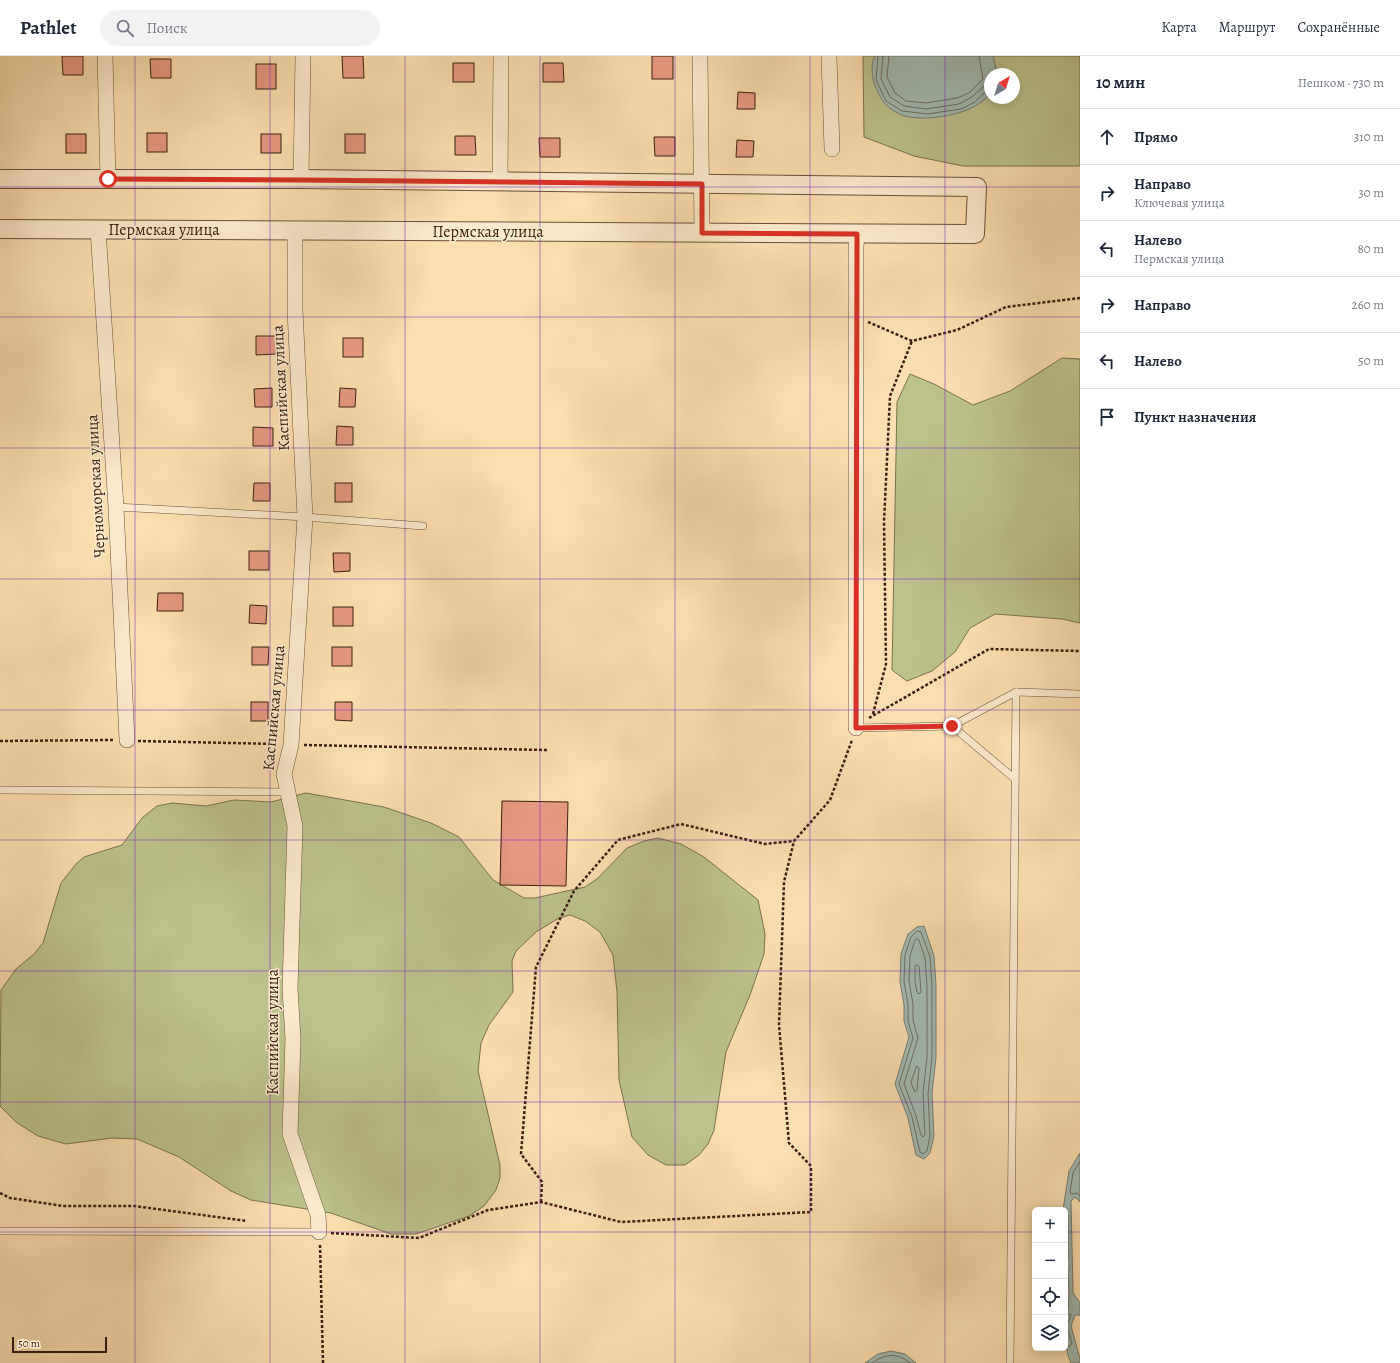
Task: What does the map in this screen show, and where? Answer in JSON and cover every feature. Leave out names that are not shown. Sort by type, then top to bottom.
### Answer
[{"type":"street","points":[[105,56],[108,179]]},
{"type":"street","points":[[301,180],[303,56]]},
{"type":"street","points":[[500,181],[501,56]]},
{"type":"street","points":[[700,56],[702,233]]},
{"type":"street","points":[[829,56],[832,149]]},
{"type":"street","points":[[0,179],[500,181],[702,184]]},
{"type":"street","name":"Пермская улица","points":[[0,229],[975,234],[977,188],[702,184]]},
{"type":"street","name":"Черноморская улица","points":[[98,230],[116,507],[127,740]]},
{"type":"street","name":"Каспийская улица","points":[[295,231],[295,310],[305,517],[291,745],[284,774],[295,826],[290,988],[293,1039],[290,1134],[318,1215],[319,1232]]},
{"type":"street","points":[[856,728],[857,234]]},
{"type":"lane","points":[[116,507],[305,517],[423,526]]},
{"type":"lane","points":[[856,728],[952,726],[1016,692],[1080,694]]},
{"type":"lane","points":[[1010,1363],[1016,692]]},
{"type":"lane","points":[[952,726],[1015,779]]},
{"type":"lane","points":[[0,790],[288,792]]},
{"type":"lane","points":[[0,1230],[319,1232]]},
{"type":"path","points":[[857,317],[912,341],[957,330],[1006,307],[1080,298]]},
{"type":"path","points":[[873,714],[886,664],[884,522],[890,396],[912,341]]},
{"type":"path","points":[[323,1363],[319,1232],[419,1238],[488,1210],[540,1202],[621,1222],[811,1212],[811,1166],[790,1143],[779,1026],[784,882],[794,841],[830,800],[856,728],[873,714],[988,649],[1080,651]]},
{"type":"path","points":[[0,741],[127,740],[547,750]]},
{"type":"path","points":[[540,1202],[542,1182],[521,1154],[536,967],[574,891],[618,840],[681,824],[765,844],[794,841]]},
{"type":"path","points":[[0,1193],[10,1198],[63,1206],[134,1206],[251,1222]]},
{"type":"green space","points":[[863,56],[875,56],[873,60],[984,96],[984,104],[1020,104],[1020,68],[996,68],[993,56],[1080,56],[1080,166],[963,166],[914,156],[864,137]]},
{"type":"green space","points":[[1062,358],[1080,359],[1080,623],[1062,619],[995,614],[970,628],[955,652],[932,671],[907,681],[892,670],[897,402],[910,374],[934,384],[973,405],[1010,391]]},
{"type":"green space","points":[[306,793],[384,807],[431,823],[459,837],[493,880],[524,898],[535,898],[585,887],[597,879],[627,848],[644,841],[658,838],[681,844],[704,857],[758,900],[765,934],[764,954],[750,995],[726,1052],[714,1130],[708,1144],[699,1155],[685,1165],[666,1165],[648,1155],[632,1137],[619,1080],[617,992],[613,955],[600,932],[585,921],[570,915],[559,918],[536,932],[516,951],[512,961],[513,992],[489,1025],[481,1043],[478,1071],[500,1165],[500,1178],[496,1190],[484,1206],[469,1216],[416,1234],[391,1234],[331,1213],[251,1200],[231,1191],[179,1157],[137,1139],[112,1138],[66,1144],[38,1136],[16,1122],[0,1106],[1,990],[16,969],[34,954],[43,943],[61,883],[76,864],[84,857],[122,845],[142,818],[157,806],[172,803],[206,806],[234,800],[271,802]]},
{"type":"water","points":[[875,56],[993,56],[996,68],[984,68],[984,100],[974,107],[962,112],[948,115],[921,118],[909,117],[900,114],[885,104],[880,97],[875,84],[872,68]]},
{"type":"water","points":[[924,926],[934,956],[936,985],[936,1058],[932,1093],[934,1136],[930,1153],[924,1159],[916,1155],[908,1118],[895,1084],[909,1037],[904,1021],[904,1005],[900,982],[901,954],[908,934],[917,927]]},
{"type":"water","points":[[1080,1153],[1080,1202],[1075,1197],[1071,1201],[1073,1293],[1080,1303],[1080,1315],[1075,1315],[1071,1326],[1080,1363],[1071,1363],[1067,1351],[1069,1302],[1068,1207],[1063,1207],[1069,1171]]},
{"type":"water","points":[[891,1351],[905,1354],[916,1363],[865,1363],[878,1354]]},
{"type":"building","points":[[62,56],[83,56],[83,75],[63,75]]},
{"type":"building","points":[[342,56],[363,56],[364,78],[343,78]]},
{"type":"building","points":[[652,56],[673,56],[673,79],[652,79]]},
{"type":"building","points":[[150,59],[171,59],[171,78],[151,78]]},
{"type":"building","points":[[453,63],[474,63],[474,82],[453,82]]},
{"type":"building","points":[[543,63],[563,63],[564,82],[543,82]]},
{"type":"building","points":[[256,64],[276,64],[276,89],[256,89]]},
{"type":"building","points":[[738,92],[755,93],[755,109],[737,109]]},
{"type":"building","points":[[147,133],[167,133],[167,152],[147,152]]},
{"type":"building","points":[[66,134],[86,134],[86,153],[66,153]]},
{"type":"building","points":[[261,134],[281,134],[281,153],[261,153]]},
{"type":"building","points":[[345,134],[365,134],[365,153],[345,153]]},
{"type":"building","points":[[455,136],[475,136],[476,155],[455,155]]},
{"type":"building","points":[[654,137],[675,137],[675,156],[655,156]]},
{"type":"building","points":[[539,138],[560,138],[560,157],[540,157]]},
{"type":"building","points":[[737,140],[754,141],[753,157],[736,157]]},
{"type":"building","points":[[256,336],[276,336],[276,354],[256,355]]},
{"type":"building","points":[[343,338],[363,338],[363,357],[343,357]]},
{"type":"building","points":[[272,388],[272,407],[255,407],[254,389]]},
{"type":"building","points":[[340,388],[356,389],[355,407],[339,407]]},
{"type":"building","points":[[337,426],[353,427],[353,445],[336,445]]},
{"type":"building","points":[[253,427],[273,428],[273,446],[253,446]]},
{"type":"building","points":[[254,483],[270,483],[270,501],[253,501]]},
{"type":"building","points":[[335,483],[352,483],[352,502],[335,502]]},
{"type":"building","points":[[249,551],[269,551],[269,570],[249,570]]},
{"type":"building","points":[[333,553],[350,553],[350,571],[334,572]]},
{"type":"building","points":[[158,593],[183,593],[183,611],[157,611]]},
{"type":"building","points":[[250,605],[267,606],[266,624],[249,623]]},
{"type":"building","points":[[333,607],[353,607],[353,626],[333,626]]},
{"type":"building","points":[[252,647],[269,647],[268,665],[252,665]]},
{"type":"building","points":[[332,647],[352,647],[352,666],[332,666]]},
{"type":"building","points":[[251,702],[268,702],[268,721],[251,721]]},
{"type":"building","points":[[335,702],[352,702],[352,721],[335,720]]},
{"type":"building","points":[[502,801],[568,802],[566,886],[500,885]]},
{"type":"route","points":[[108,179],[702,184],[702,233],[857,234],[856,728],[952,726]]}]
